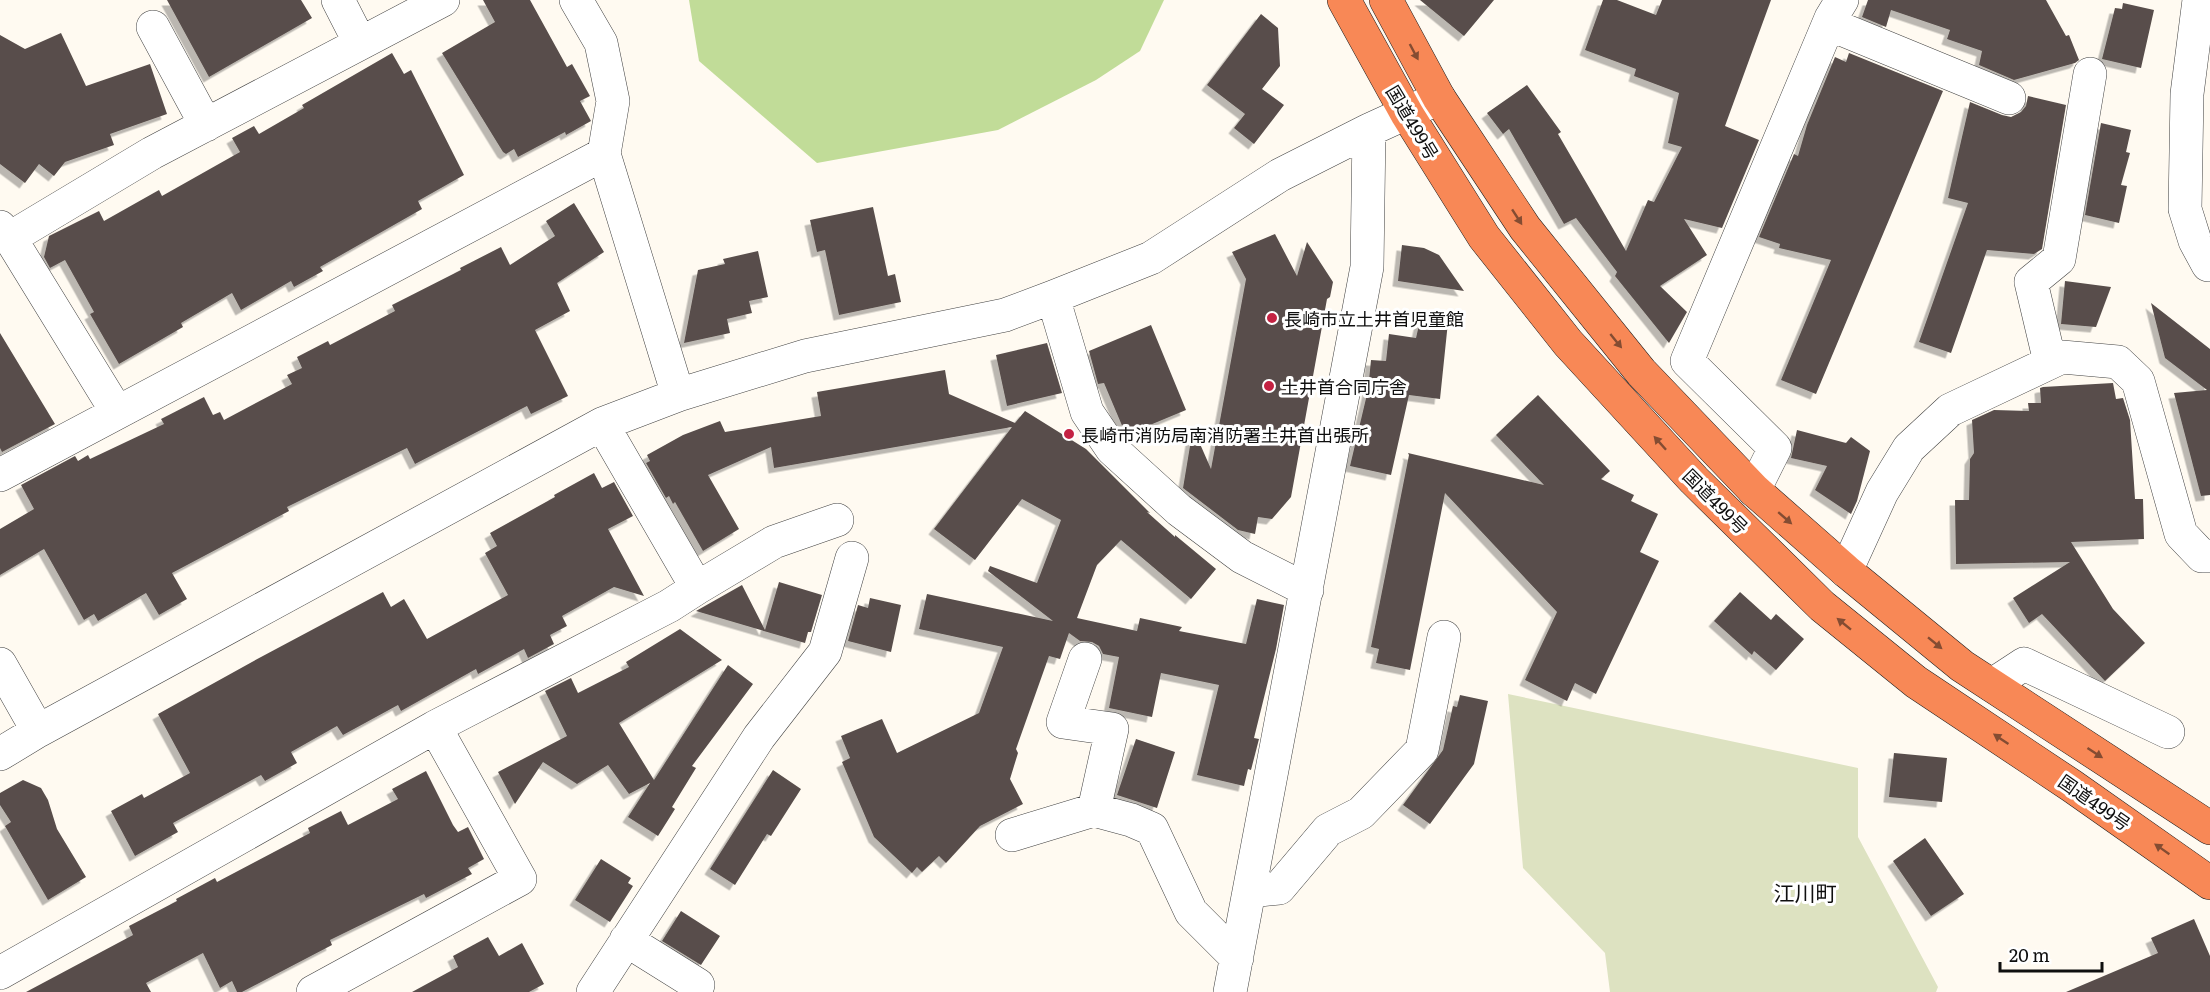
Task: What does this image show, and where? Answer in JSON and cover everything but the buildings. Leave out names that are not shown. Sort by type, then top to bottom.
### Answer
[{"type":"highway","name":"国道499号","points":[[1344,0],[1407,114],[1485,237],[1568,344],[1694,480],[1822,606],[1916,682],[2072,786],[2210,883]]},
{"type":"highway","name":"国道499号","points":[[1386,0],[1439,98],[1525,228],[1641,372],[1754,490],[1846,571],[1962,666],[2210,828]]},
{"type":"street","points":[[338,0],[360,43]]},
{"type":"street","points":[[117,412],[5,233],[442,0]]},
{"type":"street","points":[[576,0],[601,43],[613,101],[604,154],[678,395]]},
{"type":"street","points":[[2199,0],[2187,94],[2185,209],[2195,241],[2209,266]]},
{"type":"street","points":[[1754,490],[1775,448],[1687,361],[1835,12],[2009,98]]},
{"type":"street","points":[[153,27],[206,124]]},
{"type":"street","points":[[2049,362],[2031,282],[2059,259],[2090,74]]},
{"type":"street","points":[[0,754],[602,424],[678,395],[805,356],[1005,315],[1053,297],[1151,258],[1280,175],[1439,98]]},
{"type":"street","points":[[1230,992],[1367,267],[1369,130]]},
{"type":"street","points":[[0,475],[604,154]]},
{"type":"street","points":[[1053,297],[1087,412],[1112,449],[1179,510],[1242,556],[1307,590]]},
{"type":"street","points":[[1846,571],[1882,492],[1909,448],[1950,410],[2062,357],[2118,362],[2138,381],[2181,534],[2202,556],[2210,556]]},
{"type":"street","points":[[602,424],[697,588]]},
{"type":"street","points":[[0,973],[435,727],[669,606],[774,542],[837,520]]},
{"type":"street","points":[[593,992],[759,738],[825,652],[852,558]]},
{"type":"street","points":[[1250,891],[1279,888],[1328,830],[1361,813],[1422,750],[1444,637]]},
{"type":"street","points":[[1085,659],[1063,722],[1112,729],[1094,810]]},
{"type":"street","points":[[0,664],[39,731]]},
{"type":"street","points":[[1992,685],[2024,664],[2168,732]]},
{"type":"street","points":[[313,992],[520,879],[435,727]]},
{"type":"street","points":[[1012,835],[1094,810],[1131,820],[1152,829],[1191,912],[1237,958]]},
{"type":"street","points":[[626,940],[698,984]]},
{"type":"green space","points":[[689,0],[1164,0],[1140,51],[1096,80],[998,130],[817,163],[699,61]]},
{"type":"green space","points":[[1508,694],[1858,768],[1858,837],[1938,987],[1936,992],[1610,992],[1605,953],[1523,868]]},
{"type":"place","name":"長崎市立土井首児童館","points":[[1272,318]]},
{"type":"place","name":"土井首合同庁舎","points":[[1269,386]]},
{"type":"place","name":"長崎市消防局南消防署土井首出張所","points":[[1069,434]]},
{"type":"district","name":"江川町","points":[[1805,891]]}]
